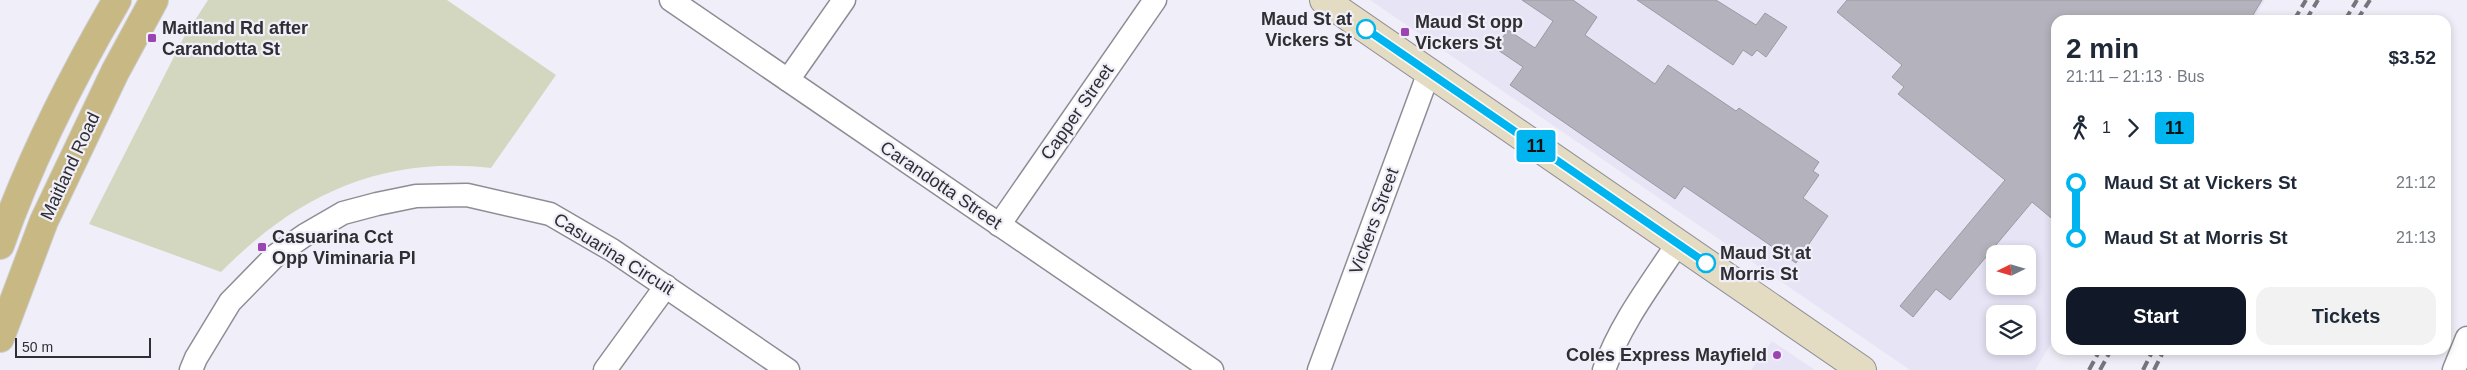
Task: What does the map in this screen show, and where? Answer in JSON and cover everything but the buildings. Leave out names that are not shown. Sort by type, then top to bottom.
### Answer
[{"type":"main road","name":"Maitland Road","points":[[0,246],[11,212],[46,131],[83,59],[117,0]]},
{"type":"main road","name":"Maitland Road","points":[[0,338],[44,221],[114,72],[154,0]]},
{"type":"main road","points":[[1324,0],[1862,370]]},
{"type":"street","name":"Carandotta Street","points":[[671,0],[1212,370]]},
{"type":"street","points":[[788,80],[844,0]]},
{"type":"street","name":"Capper Street","points":[[999,225],[1155,0]]},
{"type":"street","name":"Vickers Street","points":[[1319,370],[1429,72]]},
{"type":"street","name":"Casuarina Circuit","points":[[191,370],[196,358],[230,302],[276,255],[305,235],[344,214],[416,196],[467,195],[550,214],[612,250],[788,370]]},
{"type":"street","points":[[1604,370],[1610,352],[1631,315],[1678,243]]},
{"type":"street","points":[[605,370],[666,286]]},
{"type":"street","points":[[2454,370],[2467,338]]},
{"type":"shaded area","points":[[1370,0],[2265,0],[2256,15],[2051,15],[2051,344],[2035,370],[1910,370]]},
{"type":"shaded area","name":"Coles Express Mayfield","points":[[1772,341],[1815,370],[1751,370]]},
{"type":"green space","points":[[208,0],[447,0],[556,75],[491,168],[451,166],[413,168],[377,175],[343,187],[311,202],[280,222],[250,245],[221,272],[89,224],[184,37]]},
{"type":"railway","points":[[2297,15],[2306,0]]},
{"type":"railway","points":[[2309,15],[2318,0]]},
{"type":"railway","points":[[2348,15],[2357,0]]},
{"type":"railway","points":[[2360,15],[2370,0]]},
{"type":"railway","points":[[2089,370],[2097,355]]},
{"type":"railway","points":[[2100,370],[2108,355]]},
{"type":"railway","points":[[2143,370],[2150,355]]},
{"type":"railway","points":[[2154,370],[2162,355]]},
{"type":"bus line","name":"11","points":[[1366,29],[1706,263]]},
{"type":"place","name":"Maud St at Vickers St","points":[[1366,29]]},
{"type":"place","name":"Maud St opp Vickers St","points":[[1405,32]]},
{"type":"place","name":"Maitland Rd after Carandotta St","points":[[152,38]]},
{"type":"place","name":"Casuarina Cct Opp Viminaria Pl","points":[[262,247]]},
{"type":"place","name":"Maud St at Morris St","points":[[1706,263]]},
{"type":"place","name":"Coles Express Mayfield","points":[[1777,355]]}]
